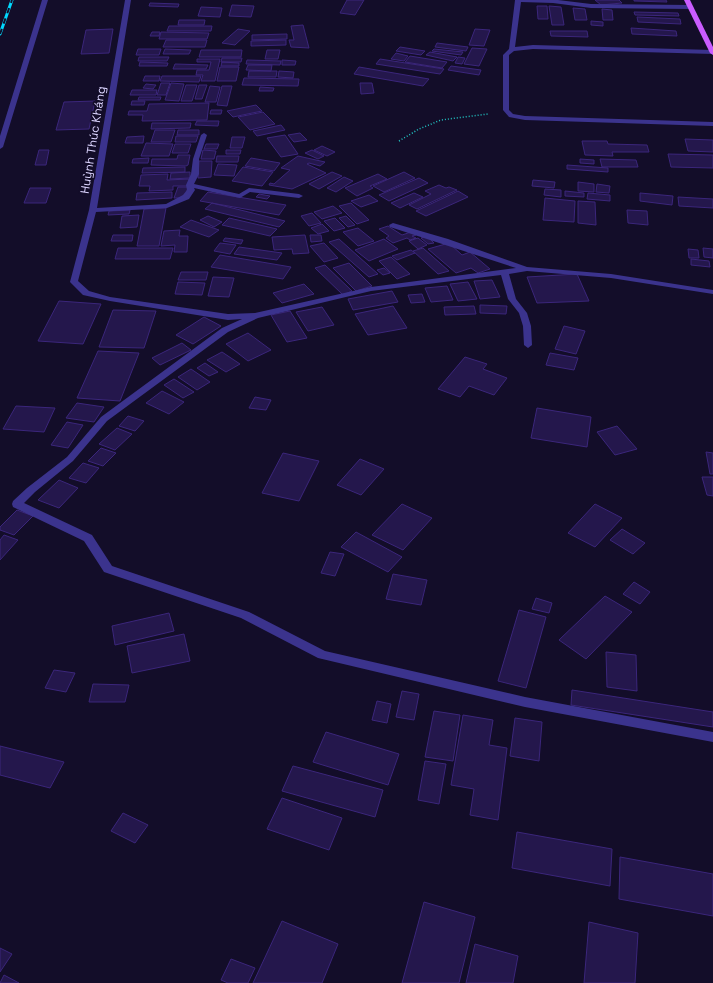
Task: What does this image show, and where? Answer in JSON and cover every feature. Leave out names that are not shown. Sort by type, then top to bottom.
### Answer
[{"type":"main road","points":[[687,0],[713,52]]},
{"type":"street","points":[[0,147],[45,0]]},
{"type":"street","name":"Huỳnh Thúc Kháng","points":[[128,0],[92,210],[74,282],[86,293],[110,298],[228,317],[255,316]]},
{"type":"street","points":[[690,7],[591,6],[553,1],[518,0],[512,49],[506,55],[506,110],[511,116],[525,118],[713,124]]},
{"type":"street","points":[[512,49],[533,47],[713,52]]},
{"type":"street","points":[[92,210],[167,206],[186,197],[191,190],[190,185],[195,174],[196,159],[204,134]]},
{"type":"street","points":[[190,185],[240,196],[249,190],[299,196]]},
{"type":"street","points":[[393,225],[527,269]]},
{"type":"street","points":[[713,292],[611,276],[527,269],[371,289],[255,316],[224,330],[104,419],[70,459],[31,490],[17,504],[88,538],[108,569],[245,616],[322,655],[525,702],[713,736]]},
{"type":"street","points":[[504,272],[512,299],[523,313],[527,326],[528,345]]},
{"type":"path","points":[[399,141],[419,129],[441,120],[506,110]]},
{"type":"building","points":[[347,0],[364,0],[355,15],[340,13]]},
{"type":"building","points":[[595,0],[619,0],[622,3],[601,5]]},
{"type":"building","points":[[666,0],[667,2],[634,1]]},
{"type":"building","points":[[150,3],[179,4],[178,7],[149,6]]},
{"type":"building","points":[[232,5],[254,6],[251,17],[229,16]]},
{"type":"building","points":[[537,6],[547,6],[548,19],[538,19]]},
{"type":"building","points":[[549,6],[561,7],[564,25],[552,25]]},
{"type":"building","points":[[201,7],[222,8],[220,17],[198,16]]},
{"type":"building","points":[[573,8],[585,9],[587,20],[575,20]]},
{"type":"building","points":[[602,9],[612,10],[613,20],[603,20]]},
{"type":"building","points":[[634,12],[678,13],[679,16],[635,15]]},
{"type":"building","points":[[637,17],[680,19],[681,24],[638,22]]},
{"type":"building","points":[[179,20],[205,20],[204,25],[178,25]]},
{"type":"building","points":[[591,21],[603,22],[603,26],[591,25]]},
{"type":"building","points":[[303,25],[309,48],[291,47],[289,40],[294,40],[291,26]]},
{"type":"building","points":[[169,26],[212,26],[211,31],[167,31]]},
{"type":"building","points":[[631,28],[676,31],[677,36],[632,34]]},
{"type":"building","points":[[113,29],[109,53],[81,54],[86,30]]},
{"type":"building","points":[[238,29],[250,31],[235,45],[222,43]]},
{"type":"building","points":[[475,29],[490,30],[484,46],[469,45]]},
{"type":"building","points":[[550,31],[587,31],[588,37],[551,36]]},
{"type":"building","points":[[152,32],[160,32],[159,36],[150,36]]},
{"type":"building","points":[[161,32],[209,33],[207,39],[159,39]]},
{"type":"building","points":[[287,34],[287,39],[252,40],[252,35]]},
{"type":"building","points":[[166,40],[207,40],[205,47],[163,47]]},
{"type":"building","points":[[286,40],[286,45],[251,46],[251,41]]},
{"type":"building","points":[[437,43],[468,47],[466,51],[435,47]]},
{"type":"building","points":[[400,47],[425,51],[421,55],[396,51]]},
{"type":"building","points":[[472,48],[487,49],[479,66],[464,64]]},
{"type":"building","points":[[138,49],[161,49],[159,55],[136,55]]},
{"type":"building","points":[[165,49],[191,50],[189,54],[163,54]]},
{"type":"building","points":[[434,49],[463,52],[461,55],[432,51]]},
{"type":"building","points":[[201,50],[242,50],[241,57],[199,57]]},
{"type":"building","points":[[267,50],[280,50],[278,59],[265,59]]},
{"type":"building","points":[[430,52],[457,57],[453,61],[426,55]]},
{"type":"building","points":[[396,53],[408,56],[404,61],[391,59]]},
{"type":"building","points":[[410,56],[447,62],[442,68],[405,62]]},
{"type":"building","points":[[139,57],[169,57],[167,61],[138,61]]},
{"type":"building","points":[[458,57],[465,58],[462,64],[455,63]]},
{"type":"building","points":[[222,58],[242,58],[241,62],[221,62]]},
{"type":"building","points":[[197,59],[220,59],[215,81],[201,81],[203,75],[196,75],[197,70],[209,70],[211,62],[197,62]]},
{"type":"building","points":[[380,59],[444,69],[440,74],[376,64]]},
{"type":"building","points":[[247,60],[281,61],[280,65],[246,64]]},
{"type":"building","points":[[282,60],[296,61],[295,65],[282,65]]},
{"type":"building","points":[[140,62],[168,63],[167,66],[139,66]]},
{"type":"building","points":[[222,62],[239,63],[239,66],[221,66]]},
{"type":"building","points":[[175,64],[208,65],[206,69],[173,69]]},
{"type":"building","points":[[248,65],[272,65],[271,71],[246,70]]},
{"type":"building","points":[[451,66],[481,70],[479,75],[448,70]]},
{"type":"building","points":[[220,67],[239,67],[236,81],[217,81]]},
{"type":"building","points":[[359,67],[429,79],[423,86],[354,74]]},
{"type":"building","points":[[249,71],[277,71],[276,77],[248,77]]},
{"type":"building","points":[[279,71],[294,72],[293,78],[278,77]]},
{"type":"building","points":[[145,76],[160,76],[159,81],[143,81]]},
{"type":"building","points":[[162,76],[201,76],[199,82],[160,81]]},
{"type":"building","points":[[244,78],[299,79],[298,86],[242,85]]},
{"type":"building","points":[[161,83],[170,83],[166,95],[157,95]]},
{"type":"building","points":[[171,83],[184,84],[179,101],[165,100]]},
{"type":"building","points":[[360,83],[372,83],[374,93],[361,94]]},
{"type":"building","points":[[146,84],[156,85],[153,89],[143,88]]},
{"type":"building","points":[[186,85],[197,85],[192,101],[181,101]]},
{"type":"building","points":[[199,85],[207,85],[202,99],[195,99]]},
{"type":"building","points":[[210,86],[220,87],[216,102],[205,102]]},
{"type":"building","points":[[222,86],[232,86],[227,106],[217,105]]},
{"type":"building","points":[[260,87],[274,88],[273,91],[259,91]]},
{"type":"building","points":[[132,90],[157,90],[156,95],[130,95]]},
{"type":"building","points":[[139,97],[161,97],[160,100],[138,100]]},
{"type":"building","points":[[95,101],[89,129],[56,130],[64,102]]},
{"type":"building","points":[[132,101],[145,101],[144,105],[131,105]]},
{"type":"building","points":[[209,103],[207,120],[142,121],[143,115],[128,115],[129,111],[147,111],[149,104]]},
{"type":"building","points":[[256,105],[262,111],[233,117],[227,111]]},
{"type":"building","points":[[211,110],[222,110],[221,114],[210,114]]},
{"type":"building","points":[[263,112],[275,124],[250,130],[238,117]]},
{"type":"building","points":[[197,121],[219,121],[218,126],[195,125]]},
{"type":"building","points":[[152,123],[191,123],[190,128],[151,129]]},
{"type":"building","points":[[281,125],[285,130],[257,136],[253,131]]},
{"type":"building","points":[[155,130],[175,130],[171,142],[151,142]]},
{"type":"building","points":[[178,130],[199,130],[199,135],[177,135]]},
{"type":"building","points":[[300,133],[307,140],[294,142],[288,135]]},
{"type":"building","points":[[285,135],[298,154],[281,157],[267,138]]},
{"type":"building","points":[[144,136],[143,143],[125,143],[127,137]]},
{"type":"building","points":[[176,136],[198,136],[196,142],[175,142]]},
{"type":"building","points":[[232,137],[245,137],[242,148],[230,148]]},
{"type":"building","points":[[685,139],[713,140],[713,152],[688,151]]},
{"type":"building","points":[[582,141],[607,141],[608,144],[647,145],[649,152],[612,152],[613,156],[585,155]]},
{"type":"building","points":[[146,143],[173,144],[169,156],[141,156]]},
{"type":"building","points":[[175,144],[191,144],[188,153],[172,153]]},
{"type":"building","points":[[206,144],[219,144],[217,149],[204,149]]},
{"type":"building","points":[[322,146],[335,152],[327,156],[314,150]]},
{"type":"building","points":[[39,150],[49,150],[46,165],[35,165]]},
{"type":"building","points":[[203,150],[216,151],[214,159],[201,159]]},
{"type":"building","points":[[226,150],[241,150],[240,154],[226,154]]},
{"type":"building","points":[[312,150],[324,156],[318,159],[305,153]]},
{"type":"building","points":[[668,154],[713,155],[713,168],[671,167]]},
{"type":"building","points":[[178,155],[190,155],[188,165],[151,165],[152,159],[177,159]]},
{"type":"building","points":[[217,156],[239,156],[238,162],[216,162]]},
{"type":"building","points":[[298,156],[325,162],[320,166],[309,163],[307,164],[326,173],[292,189],[269,185],[270,183],[274,184],[290,170],[281,168]]},
{"type":"building","points":[[149,158],[148,163],[132,163],[133,159]]},
{"type":"building","points":[[251,158],[280,163],[274,171],[245,166]]},
{"type":"building","points":[[580,159],[594,160],[594,164],[580,163]]},
{"type":"building","points":[[600,159],[636,160],[638,167],[602,167]]},
{"type":"building","points":[[199,161],[212,161],[211,177],[198,178]]},
{"type":"building","points":[[218,164],[237,165],[234,176],[214,175]]},
{"type":"building","points":[[567,165],[608,168],[608,172],[567,169]]},
{"type":"building","points":[[185,167],[185,172],[142,173],[143,168]]},
{"type":"building","points":[[243,167],[273,172],[262,186],[232,181]]},
{"type":"building","points":[[190,172],[190,178],[170,179],[171,173]]},
{"type":"building","points":[[332,172],[342,176],[319,189],[309,184]]},
{"type":"building","points":[[404,172],[415,178],[384,192],[373,186]]},
{"type":"building","points":[[168,174],[167,180],[189,179],[189,186],[173,186],[173,190],[149,191],[150,186],[139,186],[141,175]]},
{"type":"building","points":[[378,174],[387,179],[370,186],[373,188],[357,196],[345,188]]},
{"type":"building","points":[[344,177],[353,181],[336,192],[327,188]]},
{"type":"building","points":[[419,178],[428,183],[389,201],[379,195]]},
{"type":"building","points":[[533,180],[555,182],[554,188],[532,186]]},
{"type":"building","points":[[578,182],[594,184],[594,192],[578,191]]},
{"type":"building","points":[[597,184],[610,186],[609,193],[596,192]]},
{"type":"building","points":[[439,185],[457,190],[417,209],[409,205],[431,194],[425,191]]},
{"type":"building","points":[[178,187],[188,187],[185,198],[174,198]]},
{"type":"building","points":[[30,188],[51,188],[46,203],[24,203]]},
{"type":"building","points":[[545,189],[561,190],[561,197],[544,195]]},
{"type":"building","points":[[458,191],[468,197],[426,216],[416,211]]},
{"type":"building","points":[[565,191],[584,193],[584,197],[565,196]]},
{"type":"building","points":[[172,192],[172,198],[136,200],[137,193]]},
{"type":"building","points":[[208,192],[286,205],[279,215],[200,201]]},
{"type":"building","points":[[414,193],[423,197],[400,208],[391,203]]},
{"type":"building","points":[[588,193],[610,195],[610,201],[587,199]]},
{"type":"building","points":[[640,193],[673,196],[672,205],[640,201]]},
{"type":"building","points":[[259,194],[270,196],[267,199],[256,197]]},
{"type":"building","points":[[369,195],[378,201],[361,207],[351,201]]},
{"type":"building","points":[[678,197],[713,199],[713,208],[679,206]]},
{"type":"building","points":[[545,198],[575,201],[574,222],[543,220]]},
{"type":"building","points":[[578,201],[595,202],[596,225],[578,223]]},
{"type":"building","points":[[212,203],[285,221],[279,227],[205,209]]},
{"type":"building","points":[[351,203],[369,220],[357,224],[339,206]]},
{"type":"building","points":[[333,206],[342,213],[322,219],[314,212]]},
{"type":"building","points":[[166,208],[159,246],[137,246],[144,209]]},
{"type":"building","points":[[130,210],[129,214],[108,215],[109,211]]},
{"type":"building","points":[[627,210],[647,211],[648,225],[628,223]]},
{"type":"building","points":[[312,213],[321,223],[309,226],[301,216]]},
{"type":"building","points":[[139,215],[137,227],[120,228],[122,216]]},
{"type":"building","points":[[208,216],[222,222],[214,227],[200,220]]},
{"type":"building","points":[[346,216],[355,225],[348,227],[339,218]]},
{"type":"building","points":[[229,218],[277,229],[270,236],[222,225]]},
{"type":"building","points":[[335,218],[345,228],[334,231],[324,221]]},
{"type":"building","points":[[191,220],[219,230],[209,237],[180,227]]},
{"type":"building","points":[[322,224],[329,231],[318,234],[311,228]]},
{"type":"building","points":[[388,226],[402,235],[411,232],[416,235],[412,236],[416,238],[410,240],[407,238],[393,243],[386,238],[389,236],[379,229]]},
{"type":"building","points":[[358,228],[374,241],[358,246],[343,232]]},
{"type":"building","points":[[180,230],[179,236],[188,236],[187,252],[174,252],[175,245],[161,246],[164,231]]},
{"type":"building","points":[[113,235],[133,235],[132,241],[111,241]]},
{"type":"building","points":[[305,235],[309,253],[293,254],[292,249],[274,250],[272,237]]},
{"type":"building","points":[[310,235],[321,235],[322,241],[311,242]]},
{"type":"building","points":[[427,236],[434,243],[428,244],[421,238]]},
{"type":"building","points":[[225,238],[243,240],[241,244],[223,241]]},
{"type":"building","points":[[418,238],[427,245],[418,249],[409,241]]},
{"type":"building","points":[[339,239],[378,274],[369,277],[329,242]]},
{"type":"building","points":[[384,239],[398,249],[369,261],[355,250]]},
{"type":"building","points":[[220,243],[236,245],[230,254],[214,251]]},
{"type":"building","points":[[324,243],[338,258],[324,262],[310,246]]},
{"type":"building","points":[[449,243],[462,255],[470,252],[490,269],[478,273],[471,268],[456,273],[428,249]]},
{"type":"building","points":[[239,247],[282,253],[277,260],[234,254]]},
{"type":"building","points":[[118,248],[173,248],[170,259],[115,259]]},
{"type":"building","points":[[423,248],[449,271],[438,274],[413,251]]},
{"type":"building","points":[[703,248],[713,249],[713,258],[704,257]]},
{"type":"building","points":[[688,249],[698,250],[699,258],[689,258]]},
{"type":"building","points":[[411,250],[415,253],[397,260],[392,256]]},
{"type":"building","points":[[220,255],[291,267],[283,279],[211,267]]},
{"type":"building","points":[[391,257],[410,274],[397,279],[379,261]]},
{"type":"building","points":[[691,259],[709,261],[710,267],[691,265]]},
{"type":"building","points":[[349,263],[372,286],[356,291],[333,268]]},
{"type":"building","points":[[325,265],[352,291],[343,295],[315,268]]},
{"type":"building","points":[[384,268],[390,273],[383,275],[377,270]]},
{"type":"building","points":[[181,272],[208,272],[206,280],[178,280]]},
{"type":"building","points":[[577,274],[589,301],[537,303],[527,277]]},
{"type":"building","points":[[213,277],[234,278],[229,297],[208,296]]},
{"type":"building","points":[[492,280],[500,297],[480,299],[474,281]]},
{"type":"building","points":[[178,282],[205,283],[202,295],[175,294]]},
{"type":"building","points":[[468,282],[477,299],[458,301],[450,284]]},
{"type":"building","points":[[304,284],[314,294],[282,303],[273,293]]},
{"type":"building","points":[[447,286],[453,300],[431,302],[425,288]]},
{"type":"building","points":[[392,291],[398,302],[353,310],[348,299]]},
{"type":"building","points":[[422,294],[425,302],[411,303],[408,295]]},
{"type":"building","points":[[59,301],[101,304],[83,344],[38,341]]},
{"type":"building","points":[[480,305],[507,306],[506,314],[480,313]]},
{"type":"building","points":[[393,306],[407,328],[368,335],[355,314]]},
{"type":"building","points":[[474,306],[476,314],[445,315],[444,307]]},
{"type":"building","points":[[322,307],[334,325],[308,331],[296,312]]},
{"type":"building","points":[[113,310],[156,311],[144,348],[99,347]]},
{"type":"building","points":[[290,311],[307,338],[287,342],[271,315]]},
{"type":"building","points":[[204,317],[221,326],[193,344],[176,335]]},
{"type":"building","points":[[564,326],[585,331],[576,354],[555,349]]},
{"type":"building","points":[[248,333],[271,350],[248,361],[226,344]]},
{"type":"building","points":[[182,343],[191,350],[160,365],[152,358]]},
{"type":"building","points":[[98,351],[139,353],[120,401],[77,398]]},
{"type":"building","points":[[222,352],[240,364],[226,372],[207,360]]},
{"type":"building","points":[[550,353],[578,358],[574,370],[546,365]]},
{"type":"building","points":[[465,357],[487,364],[483,369],[507,378],[494,395],[469,386],[460,397],[438,389]]},
{"type":"building","points":[[205,363],[218,372],[209,376],[197,368]]},
{"type":"building","points":[[191,369],[210,382],[197,390],[178,377]]},
{"type":"building","points":[[174,379],[194,392],[183,398],[164,385]]},
{"type":"building","points":[[162,391],[184,402],[169,414],[146,403]]},
{"type":"building","points":[[255,397],[271,400],[266,410],[249,408]]},
{"type":"building","points":[[77,403],[104,407],[94,422],[66,418]]},
{"type":"building","points":[[16,406],[55,408],[44,432],[3,429]]},
{"type":"building","points":[[537,408],[591,417],[587,447],[531,438]]},
{"type":"building","points":[[128,416],[144,421],[135,431],[119,426]]},
{"type":"building","points":[[67,422],[83,425],[68,448],[51,445]]},
{"type":"building","points":[[617,426],[637,449],[615,455],[597,432]]},
{"type":"building","points":[[117,428],[132,434],[115,450],[99,444]]},
{"type":"building","points":[[101,448],[116,453],[103,466],[88,461]]},
{"type":"building","points":[[706,452],[713,453],[713,474],[710,474]]},
{"type":"building","points":[[283,453],[319,461],[299,501],[262,493]]},
{"type":"building","points":[[360,459],[384,469],[361,495],[337,485]]},
{"type":"building","points":[[83,463],[99,468],[86,483],[69,478]]},
{"type":"building","points":[[702,477],[713,477],[713,496],[707,495]]},
{"type":"building","points":[[59,480],[78,488],[59,508],[38,500]]},
{"type":"building","points":[[402,504],[432,518],[403,550],[372,535]]},
{"type":"building","points":[[595,504],[622,518],[595,547],[568,533]]},
{"type":"building","points":[[17,510],[33,516],[14,535],[0,530],[0,527]]},
{"type":"building","points":[[622,529],[645,543],[633,554],[610,540]]},
{"type":"building","points":[[356,532],[402,557],[388,572],[341,547]]},
{"type":"building","points":[[4,535],[18,540],[0,560],[0,540]]},
{"type":"building","points":[[330,552],[344,554],[335,576],[321,573]]},
{"type":"building","points":[[393,574],[427,580],[421,605],[386,599]]},
{"type":"building","points":[[634,582],[650,592],[640,604],[623,594]]},
{"type":"building","points":[[605,596],[632,612],[586,659],[559,640]]},
{"type":"building","points":[[536,598],[552,603],[549,613],[532,609]]},
{"type":"building","points":[[519,610],[546,617],[526,688],[498,681]]},
{"type":"building","points":[[169,613],[174,631],[115,645],[112,626]]},
{"type":"building","points":[[184,634],[190,661],[132,673],[127,646]]},
{"type":"building","points":[[606,652],[636,655],[637,691],[607,687]]},
{"type":"building","points":[[54,670],[75,673],[66,692],[45,688]]},
{"type":"building","points":[[93,684],[129,685],[125,702],[89,702]]},
{"type":"building","points":[[572,690],[713,712],[713,727],[571,705]]},
{"type":"building","points":[[402,691],[419,694],[414,720],[396,717]]},
{"type":"building","points":[[377,701],[391,704],[387,723],[372,720]]},
{"type":"building","points":[[434,711],[460,715],[453,761],[425,757]]},
{"type":"building","points":[[463,715],[493,720],[489,745],[507,748],[498,820],[470,815],[474,789],[451,785]]},
{"type":"building","points":[[515,718],[542,722],[539,761],[510,756]]},
{"type":"building","points":[[326,732],[399,754],[388,785],[313,762]]},
{"type":"building","points":[[0,746],[64,762],[50,788],[0,775]]},
{"type":"building","points":[[425,761],[446,764],[439,804],[418,800]]},
{"type":"building","points":[[293,766],[383,790],[375,817],[282,791]]},
{"type":"building","points":[[282,798],[342,818],[329,850],[267,829]]},
{"type":"building","points":[[123,813],[148,825],[135,843],[111,831]]},
{"type":"building","points":[[517,832],[612,849],[610,886],[512,868]]},
{"type":"building","points":[[620,857],[713,874],[713,916],[619,899]]},
{"type":"building","points":[[424,902],[475,917],[459,983],[402,983]]},
{"type":"building","points":[[282,921],[338,944],[322,983],[253,983]]},
{"type":"building","points":[[589,922],[638,933],[635,983],[584,983]]},
{"type":"building","points":[[475,944],[518,956],[513,983],[466,983]]},
{"type":"building","points":[[0,948],[12,954],[0,972]]},
{"type":"building","points":[[231,959],[255,968],[248,983],[228,983],[221,980]]},
{"type":"building","points":[[4,975],[19,983],[0,983]]},
{"type":"railway","points":[[0,34],[12,0]]}]
